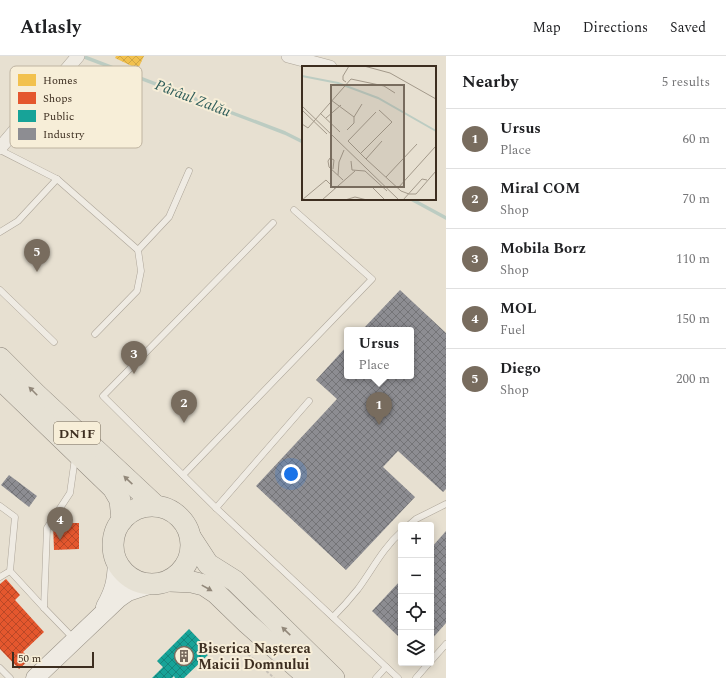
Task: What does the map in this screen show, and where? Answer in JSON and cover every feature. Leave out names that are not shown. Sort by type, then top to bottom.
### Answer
[{"type":"main road","name":"DN1F","points":[[0,358],[36,394],[156,506],[169,510],[177,515],[186,525],[191,538],[208,564],[235,581],[334,678]]},
{"type":"main road","name":"DN1F","points":[[0,379],[113,488],[120,500],[122,520]]},
{"type":"main road","points":[[156,506],[142,507],[130,513],[122,520],[118,527],[113,540],[114,553],[117,563],[125,574],[136,581],[149,585],[162,584],[170,581],[182,571],[188,562],[191,552],[191,538]]},
{"type":"main road","points":[[170,581],[192,582],[204,585],[216,593],[247,623],[309,678]]},
{"type":"street","points":[[288,56],[326,66]]},
{"type":"street","points":[[0,149],[10,137]]},
{"type":"street","points":[[100,615],[113,593],[117,563]]},
{"type":"street","points":[[35,678],[100,615],[128,592],[149,585]]},
{"type":"lane","points":[[0,149],[57,179],[138,250],[141,270],[137,291],[95,334]]},
{"type":"lane","points":[[138,250],[169,217],[188,171]]},
{"type":"lane","points":[[0,232],[18,222],[57,179]]},
{"type":"lane","points":[[183,475],[372,280],[294,210]]},
{"type":"lane","points":[[272,223],[103,396],[216,508],[398,678]]},
{"type":"lane","points":[[0,290],[54,342]]},
{"type":"lane","points":[[216,508],[309,401]]},
{"type":"lane","points":[[44,608],[47,528],[70,493],[76,452]]},
{"type":"lane","points":[[412,522],[446,504]]},
{"type":"lane","points":[[0,506],[15,517],[10,571],[75,640]]},
{"type":"lane","points":[[333,617],[346,604],[373,565],[398,536]]},
{"type":"lane","points":[[0,577],[10,571]]},
{"type":"lane","points":[[434,658],[446,644]]},
{"type":"lane","points":[[416,678],[426,666]]},
{"type":"lane","points":[[376,678],[386,667]]},
{"type":"lane","points":[[0,668],[10,678]]},
{"type":"path","points":[[248,654],[274,678]]},
{"type":"building: Homes","points":[[116,56],[144,56],[139,66],[132,66],[115,58]]},
{"type":"building: Shops","points":[[53,523],[79,523],[79,549],[54,550]]},
{"type":"building: Shops","points":[[6,579],[20,595],[15,600],[44,632],[23,652],[30,659],[19,669],[0,649],[0,584]]},
{"type":"building: Public","name":"Biserica Nașterea Maicii Domnului","points":[[189,629],[211,652],[184,678],[175,678],[174,676],[172,678],[152,678],[163,667],[157,661]]},
{"type":"building: Industry","points":[[400,290],[446,333],[446,489],[443,492],[398,451],[383,467],[415,497],[346,570],[256,486],[337,399],[316,380],[344,349],[344,379],[414,379],[414,327],[365,327]]},
{"type":"building: Industry","points":[[9,475],[37,496],[29,507],[1,485]]},
{"type":"building: Industry","points":[[446,531],[446,623],[434,637],[434,558],[434,545]]},
{"type":"building: Industry","points":[[398,583],[398,636],[372,611]]},
{"type":"waterway","name":"Pârâul Zalău","points":[[82,56],[108,66]]},
{"type":"waterway","name":"Pârâul Zalău","points":[[142,79],[285,133],[302,142]]},
{"type":"waterway","name":"Pârâul Zalău","points":[[413,200],[446,218]]},
{"type":"place","name":"Diego","points":[[37,272]]},
{"type":"place","name":"Mobila Borz","points":[[134,374]]},
{"type":"place","name":"Miral COM","points":[[184,423]]},
{"type":"place","name":"Ursus","points":[[379,425]]},
{"type":"place","name":"MOL","points":[[60,540]]},
{"type":"place","name":"Biserica Nașterea Maicii Domnului","points":[[184,656]]}]
